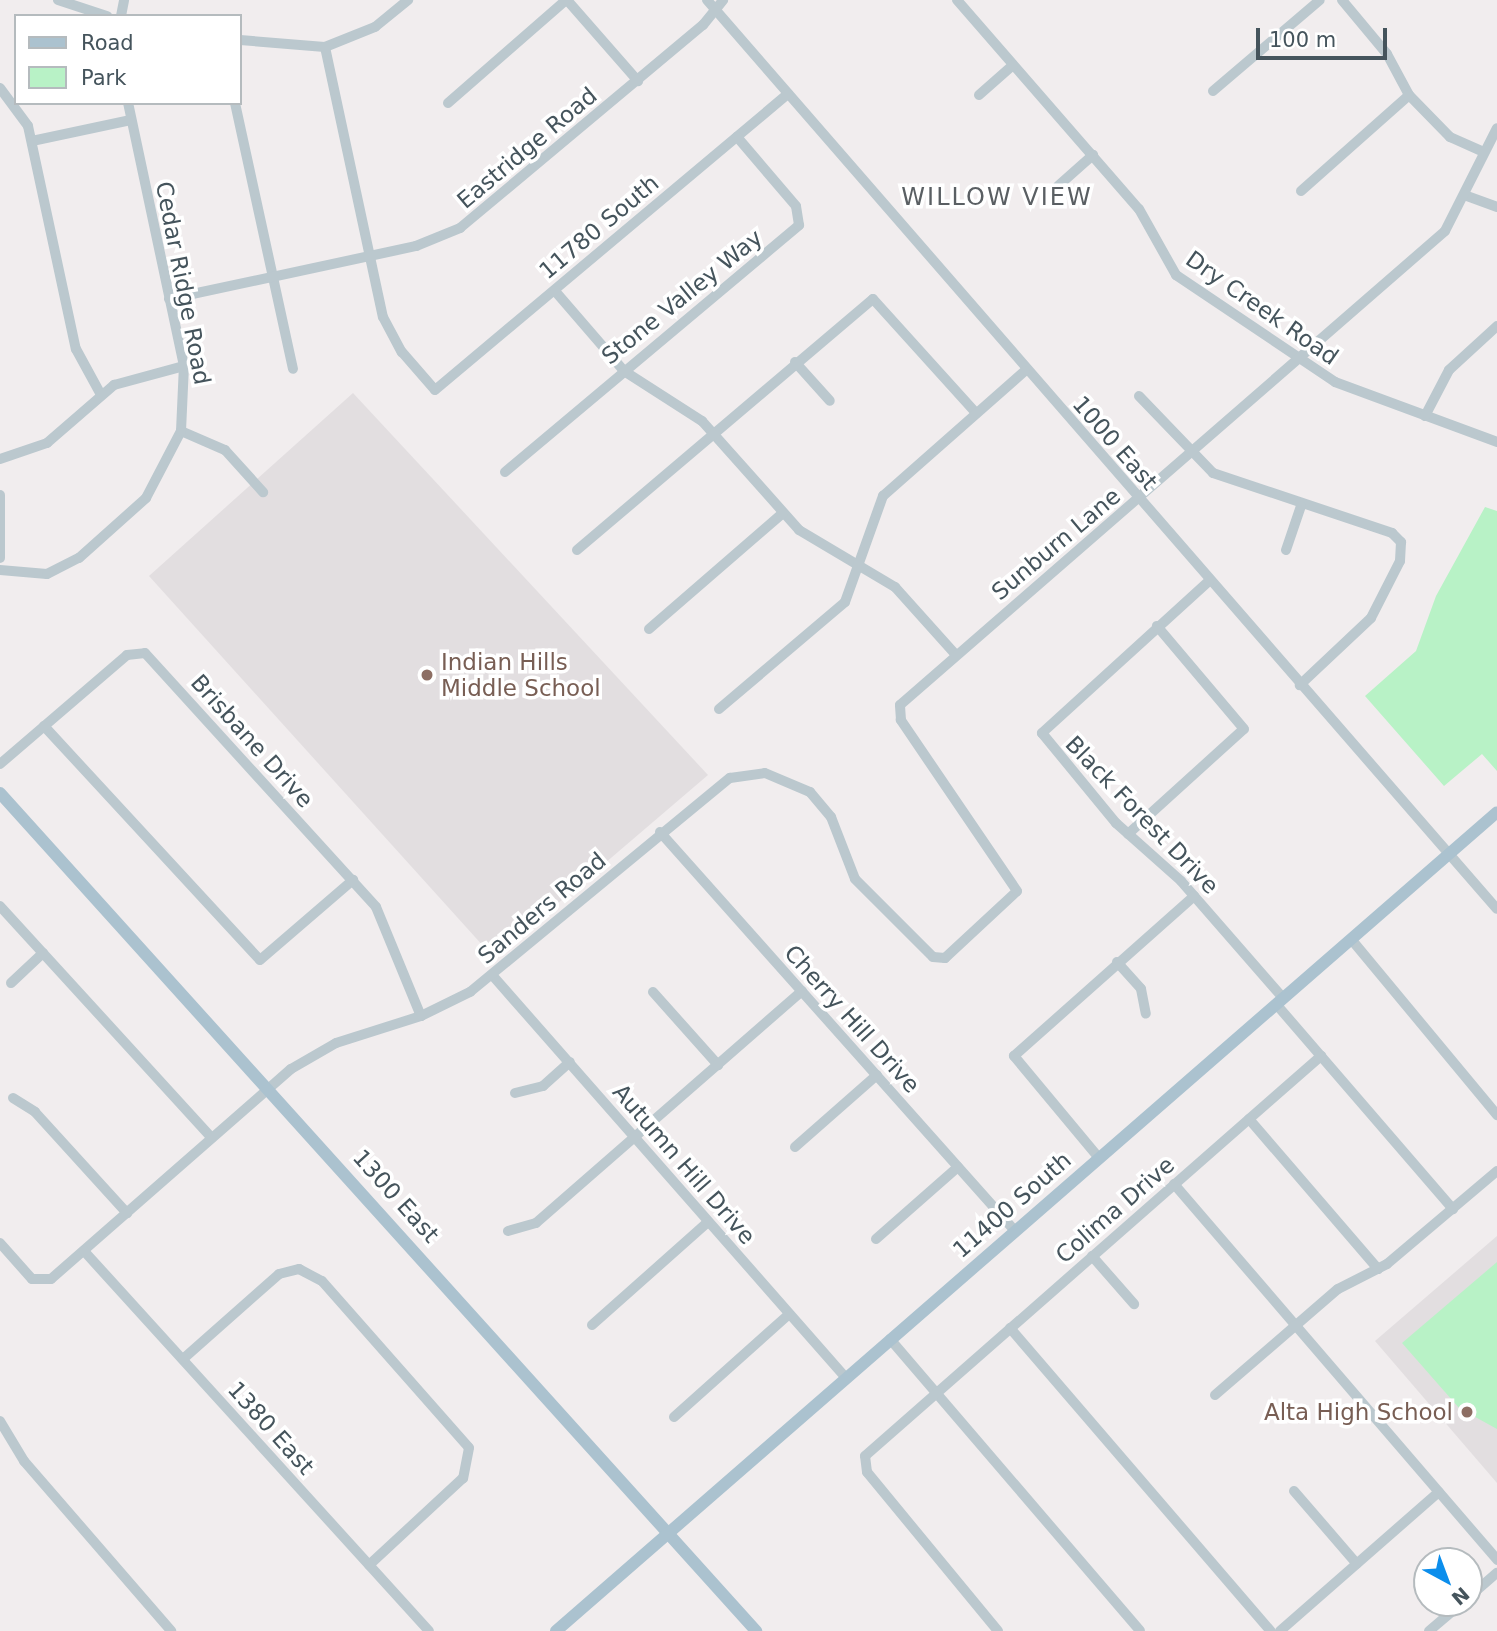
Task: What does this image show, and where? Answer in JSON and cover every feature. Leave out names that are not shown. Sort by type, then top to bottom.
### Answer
[{"type":"main road","name":"1300 East","points":[[0,793],[270,1086],[670,1531],[756,1631]]},
{"type":"main road","name":"11400 South","points":[[556,1631],[1497,811]]},
{"type":"street","points":[[58,0],[101,14]]},
{"type":"street","points":[[242,40],[325,47],[367,31],[408,0]]},
{"type":"street","points":[[448,103],[567,0],[638,80]]},
{"type":"street","name":"1000 East","points":[[707,0],[1026,371],[1497,909]]},
{"type":"street","name":"Eastridge Road","points":[[169,299],[416,246],[480,215],[638,80],[723,0]]},
{"type":"street","name":"Dry Creek Road","points":[[957,0],[1146,217],[1176,275],[1298,360],[1350,389],[1497,442]]},
{"type":"street","points":[[1213,91],[1320,0]]},
{"type":"street","points":[[1342,0],[1387,54],[1409,95],[1450,137],[1483,152]]},
{"type":"street","points":[[325,47],[369,256]]},
{"type":"street","points":[[979,94],[1013,65]]},
{"type":"street","points":[[0,88],[14,104]]},
{"type":"street","name":"11780 South","points":[[369,256],[387,330],[435,390],[788,94]]},
{"type":"street","points":[[1301,191],[1409,95]]},
{"type":"street","points":[[15,105],[21,112],[32,141],[76,349],[100,393]]},
{"type":"street","name":"Cedar Ridge Road","points":[[0,570],[33,575],[69,565],[146,498],[181,431],[184,366],[128,105]]},
{"type":"street","points":[[235,105],[293,369]]},
{"type":"street","points":[[32,141],[131,120]]},
{"type":"street","name":"Sunburn Lane","points":[[1017,891],[898,716],[904,700],[1445,231],[1467,196],[1483,152],[1497,128]]},
{"type":"street","name":"Stone Valley Way","points":[[505,472],[801,219],[737,138]]},
{"type":"street","points":[[1058,186],[1093,155]]},
{"type":"street","points":[[1467,196],[1497,207]]},
{"type":"street","points":[[555,291],[624,371],[688,410],[713,434],[783,513],[814,542],[895,587],[956,655]]},
{"type":"street","points":[[578,550],[795,362],[873,299],[976,413]]},
{"type":"street","points":[[1425,416],[1449,370],[1497,326]]},
{"type":"street","points":[[795,362],[830,401]]},
{"type":"street","points":[[0,459],[47,443],[100,393],[130,377],[184,366]]},
{"type":"street","points":[[719,709],[845,601],[860,566],[868,523],[883,496],[1026,371]]},
{"type":"street","points":[[1139,396],[1190,454],[1213,473],[1301,506],[1392,533],[1402,552],[1371,618],[1300,685]]},
{"type":"street","points":[[181,431],[225,450],[263,492]]},
{"type":"street","points":[[0,495],[0,558]]},
{"type":"street","points":[[1286,550],[1301,506]]},
{"type":"street","points":[[649,629],[783,513]]},
{"type":"street","name":"Black Forest Drive","points":[[1209,581],[1042,733],[1128,834],[1194,896],[1321,1056],[1452,1209]]},
{"type":"street","points":[[1128,834],[1244,729],[1157,626]]},
{"type":"street","name":"Brisbane Drive","points":[[0,764],[139,650],[353,880],[387,924],[421,1016]]},
{"type":"street","points":[[44,726],[260,960],[353,880]]},
{"type":"street","name":"Sanders Road","points":[[0,1243],[40,1283],[84,1251],[270,1086],[336,1043],[421,1016],[494,976],[660,832],[730,778],[765,773],[797,783],[831,817],[855,879],[939,961],[1017,891]]},
{"type":"street","name":"Cherry Hill Drive","points":[[660,832],[1015,1231]]},
{"type":"street","points":[[1099,1158],[1014,1056],[1194,896]]},
{"type":"street","points":[[0,906],[212,1138]]},
{"type":"street","points":[[1351,939],[1497,1115]]},
{"type":"street","points":[[11,983],[43,953]]},
{"type":"street","points":[[1117,962],[1141,989],[1146,1014]]},
{"type":"street","name":"Autumn Hill Drive","points":[[494,976],[846,1378]]},
{"type":"street","points":[[508,1231],[536,1223],[802,991]]},
{"type":"street","points":[[653,992],[718,1065]]},
{"type":"street","name":"Colima Drive","points":[[998,1631],[864,1469],[869,1450],[1321,1056]]},
{"type":"street","points":[[515,1093],[543,1086],[570,1062]]},
{"type":"street","points":[[795,1147],[877,1075]]},
{"type":"street","points":[[13,1098],[35,1112],[127,1213]]},
{"type":"street","points":[[1249,1119],[1378,1269]]},
{"type":"street","points":[[876,1239],[958,1167]]},
{"type":"street","points":[[1215,1395],[1338,1289],[1378,1269],[1497,1171]]},
{"type":"street","points":[[1174,1184],[1497,1560]]},
{"type":"street","points":[[592,1325],[708,1223]]},
{"type":"street","name":"1380 East","points":[[84,1251],[429,1631]]},
{"type":"street","points":[[1092,1256],[1134,1304]]},
{"type":"street","points":[[183,1359],[290,1270],[322,1281],[459,1432],[469,1466],[459,1483],[369,1565]]},
{"type":"street","points":[[674,1417],[789,1314]]},
{"type":"street","points":[[1010,1328],[1270,1631]]},
{"type":"street","points":[[890,1339],[1140,1631]]},
{"type":"street","points":[[0,1421],[18,1454],[171,1631]]},
{"type":"street","points":[[1294,1491],[1357,1564]]},
{"type":"street","points":[[1280,1631],[1439,1492]]},
{"type":"street","points":[[1483,1585],[1497,1573]]},
{"type":"street","points":[[1429,1631],[1446,1617]]},
{"type":"shaded area","name":"Indian Hills Middle School","points":[[353,393],[708,775],[494,958],[149,576]]},
{"type":"shaded area","name":"Alta High School","points":[[1497,1236],[1497,1483],[1375,1341]]},
{"type":"green space","points":[[1485,507],[1497,511],[1497,771],[1482,754],[1444,786],[1365,696],[1416,651],[1436,596]]},
{"type":"green space","points":[[1497,1262],[1497,1429],[1459,1408],[1402,1343]]},
{"type":"place","name":"Indian Hills Middle School","points":[[427,675]]},
{"type":"place","name":"Alta High School","points":[[1467,1412]]},
{"type":"district","name":"WILLOW VIEW","points":[[997,198]]}]
